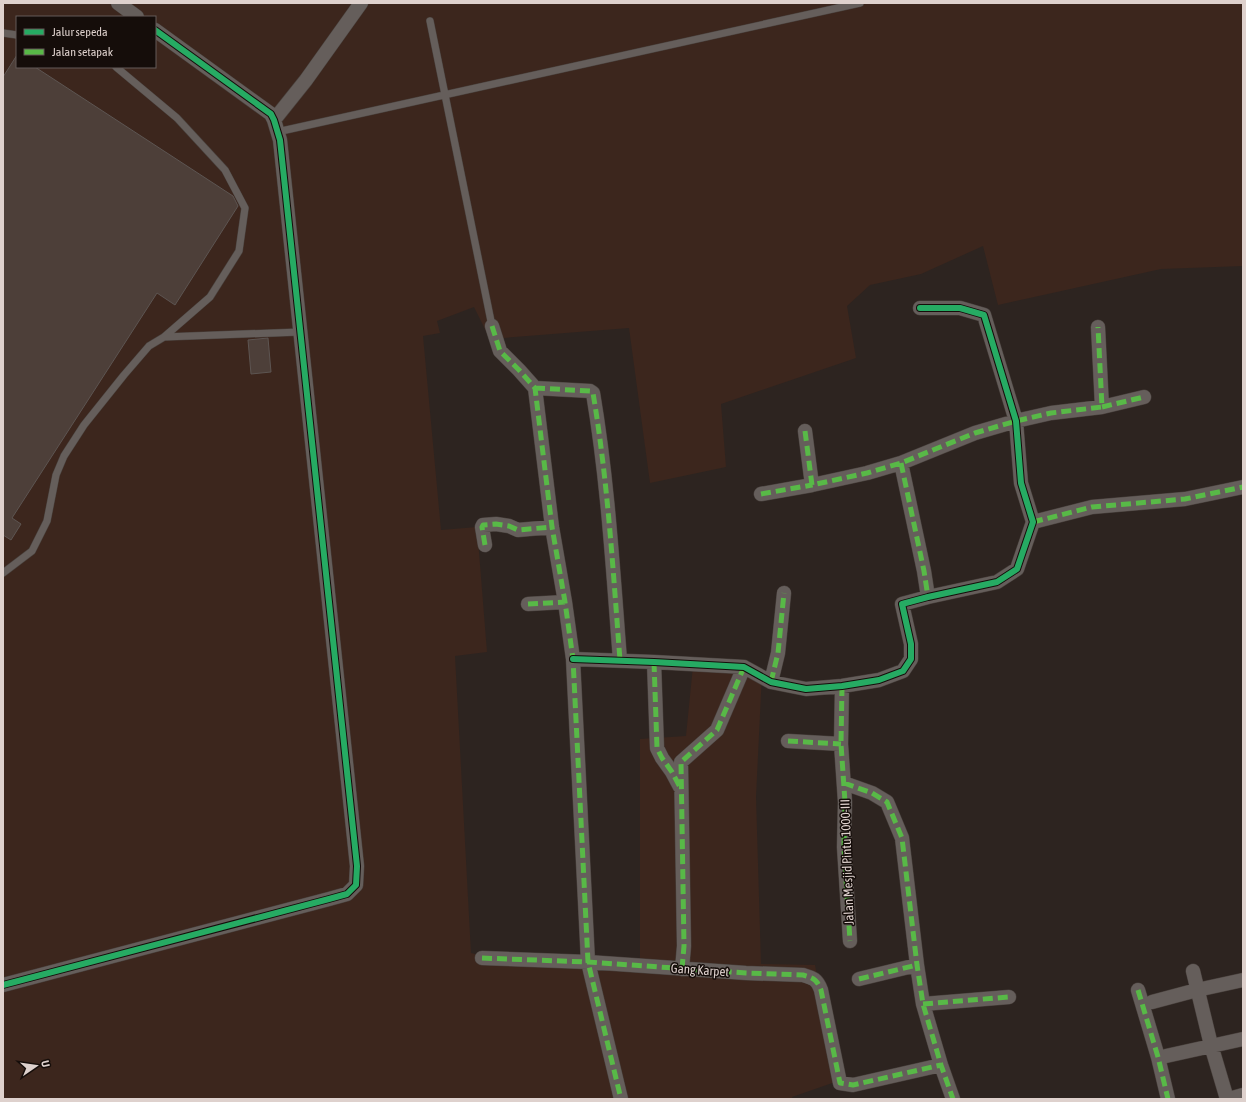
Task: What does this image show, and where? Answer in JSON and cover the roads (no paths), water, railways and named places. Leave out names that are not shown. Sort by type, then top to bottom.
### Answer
[{"type":"street","points":[[118,3],[136,16]]},
{"type":"street","points":[[276,126],[306,80],[361,3]]},
{"type":"street","points":[[3,984],[347,894],[356,885],[357,866],[280,140],[271,114],[156,31]]},
{"type":"street","points":[[573,659],[744,667],[771,682],[806,689],[842,686],[879,680],[903,671],[911,659],[911,644],[902,604],[997,582],[1017,569],[1033,522],[1022,483],[1016,421],[984,315],[960,308],[920,308]]},
{"type":"street","points":[[492,326],[500,351],[535,388],[552,527],[573,659],[588,962],[621,1099]]},
{"type":"street","points":[[1098,327],[1102,407]]},
{"type":"street","points":[[535,388],[590,391],[593,393],[599,428],[608,510],[620,660]]},
{"type":"street","points":[[761,494],[812,485],[901,463],[975,433],[1016,421],[1051,413],[1102,407],[1144,397]]},
{"type":"street","points":[[805,431],[812,485]]},
{"type":"street","points":[[901,463],[924,571],[917,600]]},
{"type":"street","points":[[1033,522],[1092,507],[1185,499],[1243,487]]},
{"type":"street","points":[[485,545],[483,525],[496,524],[509,526],[518,530],[552,527]]},
{"type":"street","points":[[771,682],[778,653],[784,593]]},
{"type":"street","points":[[528,604],[565,602]]},
{"type":"street","points":[[654,662],[657,748],[681,788]]},
{"type":"street","points":[[682,969],[684,946],[681,762],[717,730],[744,667]]},
{"type":"street","name":"Jalan Mesjid Pintu 1000-III","points":[[842,686],[841,744],[844,783],[844,847],[850,941]]},
{"type":"street","points":[[788,741],[841,744]]},
{"type":"street","points":[[844,783],[872,793],[887,802],[902,838],[917,965],[924,1004],[941,1065],[953,1099]]},
{"type":"street","name":"Gang Karpet","points":[[482,958],[588,962],[746,973],[802,975],[812,977],[818,982],[821,990],[840,1083],[853,1085],[941,1065]]},
{"type":"street","points":[[859,979],[917,965]]},
{"type":"street","points":[[1193,971],[1211,1045],[1228,1099],[1243,1095]]},
{"type":"street","points":[[1152,1002],[1243,980]]},
{"type":"street","points":[[1138,990],[1156,1050],[1168,1099]]},
{"type":"street","points":[[924,1004],[1009,997]]},
{"type":"street","points":[[1166,1056],[1243,1039]]},
{"type":"lane","points":[[276,126],[446,95],[860,3]]},
{"type":"lane","points":[[430,21],[492,326]]},
{"type":"lane","points":[[3,33],[16,35]]},
{"type":"lane","points":[[3,574],[32,551],[47,521],[56,475],[64,456],[84,425],[124,374],[149,346],[164,336],[210,297],[239,251],[245,208],[225,170],[176,118],[117,68]]},
{"type":"lane","points":[[164,336],[300,332]]}]
